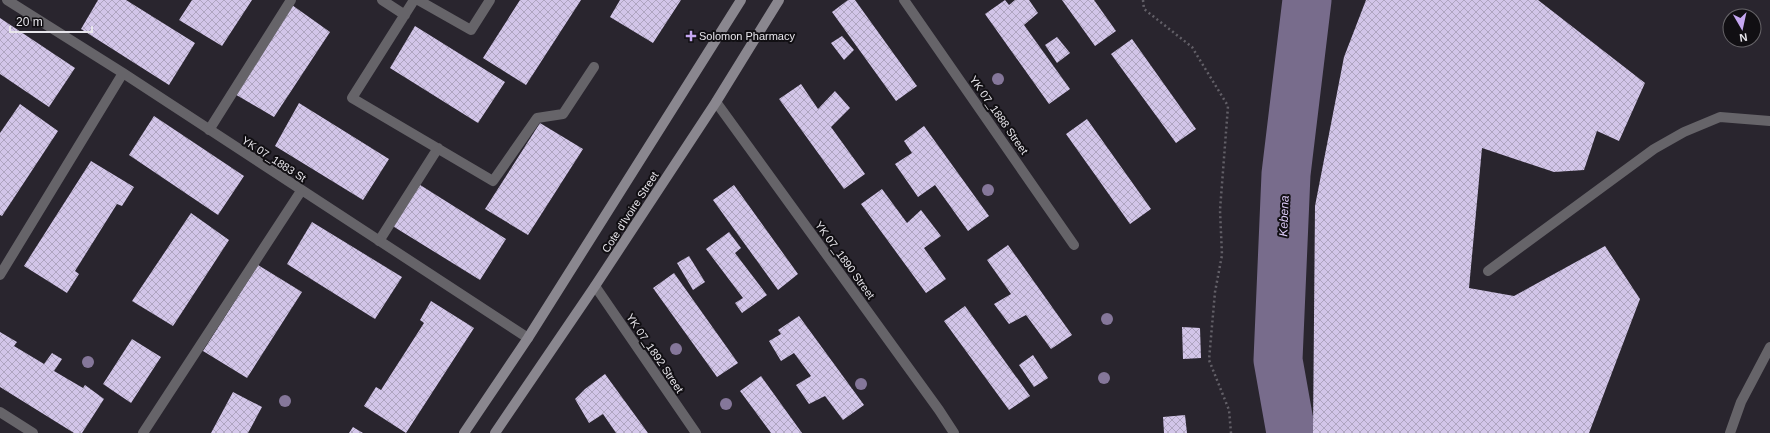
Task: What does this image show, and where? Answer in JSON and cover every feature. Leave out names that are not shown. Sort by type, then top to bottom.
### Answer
[{"type":"main road","name":"Cote d'Ivoire Street","points":[[464,433],[528,338],[741,0]]},
{"type":"main road","name":"Cote d'Ivoire Street","points":[[495,433],[595,286],[716,102],[779,0]]},
{"type":"street","name":"YK 07_1883 St","points":[[7,0],[122,73],[528,338]]},
{"type":"street","points":[[209,130],[291,0]]},
{"type":"street","points":[[382,0],[405,15]]},
{"type":"street","points":[[414,0],[352,98],[493,181],[537,118],[563,114],[594,67]]},
{"type":"street","points":[[418,0],[471,30],[490,0]]},
{"type":"street","name":"YK 07_1888 Street","points":[[904,0],[1074,244]]},
{"type":"street","points":[[0,275],[122,73]]},
{"type":"street","name":"YK 07_1890 Street","points":[[716,102],[939,410],[954,433]]},
{"type":"street","points":[[1488,271],[1654,148],[1684,132],[1720,117],[1770,121]]},
{"type":"street","points":[[379,241],[438,148]]},
{"type":"street","points":[[143,433],[301,191]]},
{"type":"street","name":"YK 07_1892 Street","points":[[595,286],[696,433]]},
{"type":"street","points":[[1730,433],[1741,402],[1770,347]]},
{"type":"street","points":[[0,412],[33,433]]},
{"type":"path","points":[[1143,0],[1144,9],[1192,47],[1228,106],[1220,210],[1222,255],[1216,292],[1209,360],[1229,410],[1231,433]]},
{"type":"building","points":[[98,0],[126,0],[195,43],[169,85],[81,29]]},
{"type":"building","points":[[192,0],[252,0],[222,46],[179,20]]},
{"type":"building","points":[[520,0],[581,0],[526,85],[483,58]]},
{"type":"building","points":[[620,0],[681,0],[653,43],[610,17]]},
{"type":"building","points":[[848,0],[855,0],[917,86],[896,101],[832,12]]},
{"type":"building","points":[[1005,0],[1009,5],[1015,0],[1029,0],[1038,13],[1024,25],[1070,89],[1049,104],[985,14]]},
{"type":"building","points":[[1062,0],[1094,0],[1116,31],[1095,46]]},
{"type":"building","points":[[1366,0],[1538,0],[1645,83],[1619,141],[1597,131],[1584,170],[1554,172],[1482,148],[1469,288],[1514,296],[1605,246],[1640,299],[1589,433],[1313,433],[1315,206],[1344,57]]},
{"type":"building","points":[[292,5],[330,32],[274,117],[233,93]]},
{"type":"building","points":[[0,18],[75,68],[49,107],[0,74]]},
{"type":"building","points":[[415,26],[505,82],[478,123],[390,68]]},
{"type":"building","points":[[842,36],[854,50],[844,60],[831,43]]},
{"type":"building","points":[[1057,37],[1070,53],[1057,63],[1045,45]]},
{"type":"building","points":[[1132,39],[1196,129],[1176,143],[1111,54]]},
{"type":"building","points":[[801,84],[818,109],[835,91],[850,108],[831,127],[865,174],[844,189],[779,99]]},
{"type":"building","points":[[299,103],[389,159],[363,200],[275,146]]},
{"type":"building","points":[[20,104],[58,131],[2,216],[0,215],[0,133]]},
{"type":"building","points":[[154,116],[244,176],[218,215],[129,155]]},
{"type":"building","points":[[1087,119],[1151,209],[1130,224],[1066,134]]},
{"type":"building","points":[[540,123],[583,149],[528,235],[485,209]]},
{"type":"building","points":[[924,126],[989,216],[968,231],[935,185],[918,197],[895,164],[912,153],[904,141]]},
{"type":"building","points":[[91,161],[134,187],[122,206],[117,204],[75,271],[79,274],[67,293],[24,266]]},
{"type":"building","points":[[417,183],[506,239],[480,280],[391,225]]},
{"type":"building","points":[[734,185],[798,274],[778,290],[713,200]]},
{"type":"building","points":[[882,189],[907,223],[921,210],[941,236],[924,248],[946,279],[926,293],[861,204]]},
{"type":"building","points":[[191,213],[229,240],[173,326],[132,301]]},
{"type":"building","points":[[312,222],[402,277],[375,319],[287,264]]},
{"type":"building","points":[[729,232],[741,248],[735,253],[767,295],[742,313],[735,303],[743,298],[706,249]]},
{"type":"building","points":[[1008,245],[1072,335],[1051,349],[1026,315],[1009,324],[994,304],[1011,294],[987,260]]},
{"type":"building","points":[[689,256],[705,282],[693,290],[677,263]]},
{"type":"building","points":[[258,265],[302,292],[247,378],[203,351]]},
{"type":"building","points":[[674,273],[738,363],[717,377],[653,288]]},
{"type":"building","points":[[431,301],[474,328],[406,433],[364,406],[376,387],[381,390],[424,323],[420,320]]},
{"type":"building","points":[[965,306],[1030,396],[1009,410],[944,321]]},
{"type":"building","points":[[799,316],[864,405],[843,420],[825,396],[809,404],[796,385],[811,376],[794,353],[781,361],[769,341],[781,334],[778,330]]},
{"type":"building","points":[[1182,327],[1200,328],[1201,358],[1183,359]]},
{"type":"building","points":[[0,332],[17,342],[14,346],[44,364],[52,353],[62,359],[54,371],[83,388],[85,385],[104,399],[82,433],[74,433],[0,387]]},
{"type":"building","points":[[132,339],[161,357],[131,403],[103,384]]},
{"type":"building","points":[[1033,355],[1048,378],[1034,387],[1019,365]]},
{"type":"building","points":[[605,374],[648,433],[616,433],[603,414],[589,423],[575,399],[585,389]]},
{"type":"building","points":[[761,376],[802,433],[771,433],[740,391]]},
{"type":"building","points":[[233,392],[262,407],[248,433],[211,433]]},
{"type":"building","points":[[1185,415],[1187,433],[1164,433],[1163,417]]},
{"type":"building","points":[[353,427],[363,433],[349,433]]},
{"type":"waterway","name":"Kebena","points":[[1291,433],[1278,360],[1286,174],[1307,0]]},
{"type":"place","name":"Solomon Pharmacy","points":[[691,36]]}]
